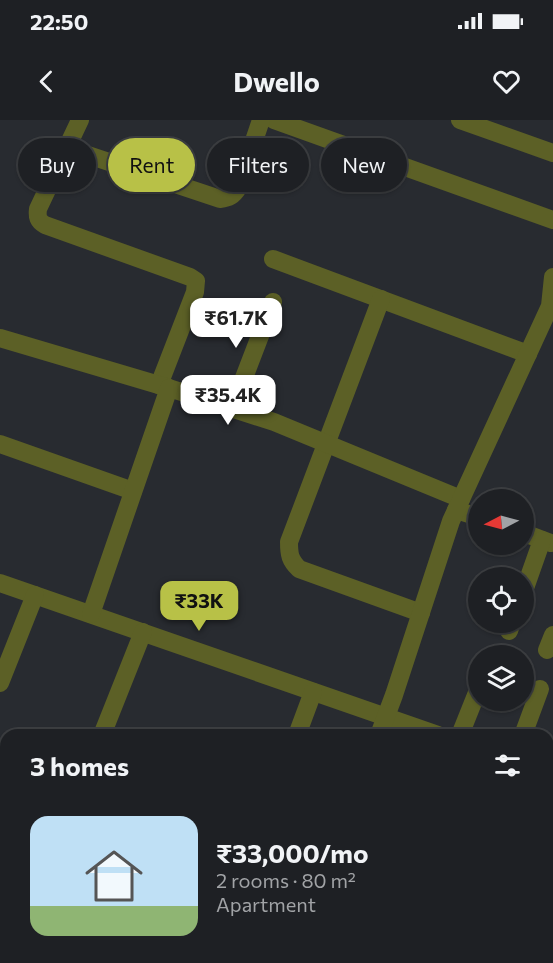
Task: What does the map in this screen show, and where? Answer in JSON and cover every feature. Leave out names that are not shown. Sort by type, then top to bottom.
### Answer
[{"type":"street","points":[[72,138],[81,120]]},
{"type":"street","points":[[96,158],[220,199],[228,198],[234,195],[238,188],[261,120]]},
{"type":"street","points":[[274,120],[553,220]]},
{"type":"street","points":[[460,120],[553,152],[553,158]]},
{"type":"street","points":[[46,192],[38,210],[37,216],[40,222],[196,281],[195,292],[133,492],[91,614]]},
{"type":"street","points":[[273,259],[528,354]]},
{"type":"street","points":[[381,729],[459,504],[550,306],[553,277]]},
{"type":"street","points":[[381,299],[289,542],[289,554],[291,561],[298,569],[421,613]]},
{"type":"street","points":[[232,409],[273,302]]},
{"type":"street","points":[[0,338],[274,422],[459,504],[468,511]]},
{"type":"street","points":[[0,444],[133,492]]},
{"type":"street","points":[[534,570],[547,542]]},
{"type":"street","points":[[0,583],[421,729]]},
{"type":"street","points":[[0,683],[35,595]]},
{"type":"street","points":[[104,729],[142,632]]},
{"type":"street","points":[[525,729],[540,689]]},
{"type":"street","points":[[299,729],[313,692]]},
{"type":"street","points":[[462,729],[470,711]]}]
